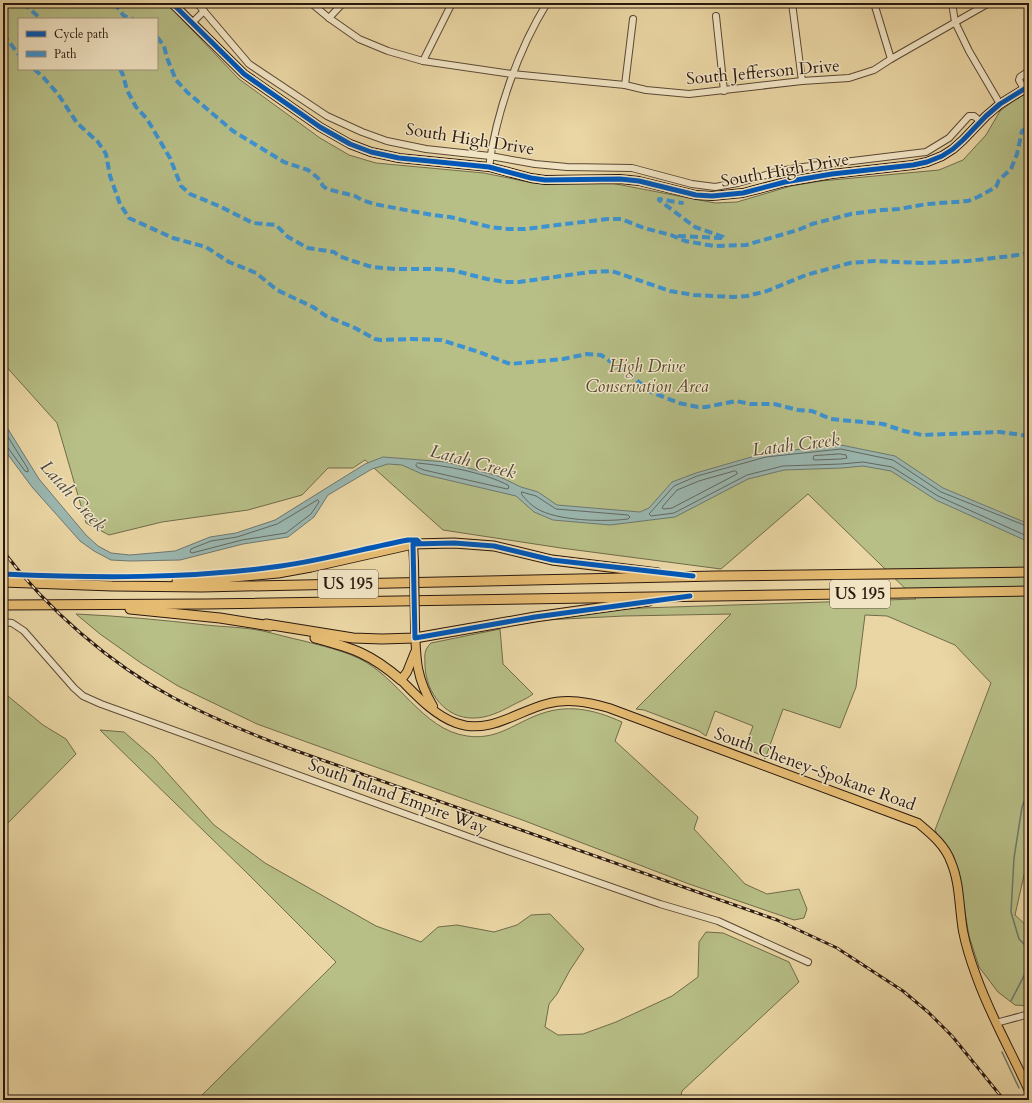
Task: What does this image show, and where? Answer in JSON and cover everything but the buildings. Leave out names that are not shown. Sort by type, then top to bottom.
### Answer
[{"type":"highway","points":[[93,585],[130,580],[201,580],[258,575],[311,567],[413,544],[454,543],[494,546],[552,560],[693,576]]},
{"type":"highway","name":"US 195","points":[[3,582],[202,587],[693,576],[1029,572]]},
{"type":"highway","name":"US 195","points":[[3,605],[91,605],[1029,591]]},
{"type":"highway","points":[[91,605],[220,618],[353,638],[382,639],[415,638],[536,617],[690,596]]},
{"type":"highway","points":[[266,624],[355,649],[377,661],[400,680]]},
{"type":"main road","name":"South High Drive","points":[[172,3],[193,22],[244,74],[320,127],[350,144],[371,152],[399,158],[489,167],[531,178],[545,180],[620,179],[639,181],[696,195],[712,196],[743,193],[785,182],[832,174],[913,165],[927,162],[942,156],[963,140],[1000,104],[1027,87]]},
{"type":"main road","name":"South Cheney-Spokane Road","points":[[413,544],[415,638],[418,670],[421,684],[436,711]]},
{"type":"main road","name":"South Cheney-Spokane Road","points":[[416,652],[407,672],[400,680],[436,711],[455,723],[463,726],[478,727],[492,725],[548,703],[568,701],[592,703],[918,823],[933,835],[951,861],[955,874],[963,931],[972,965],[982,993],[1029,1091]]},
{"type":"street","name":"South High Drive","points":[[197,3],[249,64],[327,116],[362,132],[387,141],[426,149],[567,167],[632,168],[692,184],[715,187],[738,183],[803,166],[926,152],[949,138],[969,116],[974,116],[981,122]]},
{"type":"street","name":"South Jefferson Drive","points":[[311,3],[359,39],[388,51],[423,61],[512,74],[689,94],[802,81],[850,78],[874,70],[989,3]]},
{"type":"street","points":[[329,18],[343,3]]},
{"type":"street","points":[[423,61],[452,3]]},
{"type":"street","points":[[489,167],[490,156],[512,74],[535,22],[547,3]]},
{"type":"street","points":[[792,3],[802,81]]},
{"type":"street","points":[[874,3],[892,59]]},
{"type":"street","points":[[952,3],[955,22],[969,51],[1000,104]]},
{"type":"street","points":[[193,22],[204,11]]},
{"type":"street","points":[[716,16],[724,91]]},
{"type":"street","points":[[625,86],[633,18]]},
{"type":"street","points":[[1027,87],[1019,80],[1020,77],[1029,71]]},
{"type":"street","points":[[320,127],[327,116]]},
{"type":"street","name":"South Inland Empire Way","points":[[3,622],[12,623],[24,631],[74,688],[83,696],[101,704],[505,850],[718,922],[808,962]]},
{"type":"street","points":[[996,1023],[1029,1014]]},
{"type":"green space","name":"High Drive Conservation Area","points":[[3,3],[164,3],[172,9],[239,79],[320,138],[349,155],[376,163],[484,173],[533,183],[611,183],[715,203],[737,202],[791,186],[821,181],[939,170],[963,160],[986,135],[1000,111],[1016,99],[1029,92],[1029,853],[1015,915],[1029,928],[1029,1006],[1015,1005],[998,992],[979,967],[969,936],[959,877],[935,830],[991,683],[955,645],[887,616],[865,615],[856,687],[840,728],[783,709],[765,759],[763,756],[747,749],[744,750],[753,726],[715,711],[706,736],[699,731],[644,710],[636,709],[731,614],[624,616],[544,620],[600,611],[642,608],[916,599],[808,494],[721,569],[561,548],[443,530],[365,460],[353,468],[328,468],[302,495],[248,510],[162,522],[109,535],[86,523],[57,423],[3,363],[3,243],[6,239],[3,213]]},
{"type":"green space","points":[[76,614],[141,618],[249,629],[268,632],[338,650],[352,655],[372,666],[437,724],[451,732],[467,736],[477,737],[494,734],[535,716],[558,710],[579,709],[611,717],[622,722],[615,741],[698,817],[694,829],[745,884],[767,894],[799,889],[807,909],[804,918],[794,920],[689,884],[525,821],[257,724],[178,686],[141,663],[100,634]]},
{"type":"green space","points":[[500,629],[503,664],[533,694],[489,716],[474,718],[454,714],[439,702],[429,685],[425,666],[425,654],[427,649],[431,643]]},
{"type":"green space","points":[[3,692],[43,725],[66,739],[76,754],[3,828]]},
{"type":"green space","points":[[100,730],[124,732],[154,758],[214,825],[265,863],[376,926],[421,942],[438,927],[457,925],[494,932],[517,925],[531,915],[550,914],[584,949],[570,970],[557,994],[549,1004],[545,1027],[558,1035],[583,1034],[616,1022],[672,996],[698,977],[699,942],[706,932],[723,933],[789,962],[799,982],[682,1091],[680,1100],[197,1100],[336,962]]},
{"type":"water","points":[[3,421],[39,479],[86,535],[98,546],[111,553],[130,555],[175,551],[210,537],[236,533],[275,520],[365,464],[383,457],[446,462],[498,476],[521,487],[538,492],[557,505],[640,512],[649,508],[672,482],[696,473],[765,453],[841,445],[895,456],[943,488],[1029,524],[1029,542],[936,500],[891,471],[863,466],[784,470],[748,479],[675,517],[610,525],[553,520],[534,512],[516,496],[422,474],[402,465],[388,464],[372,469],[328,495],[314,517],[288,537],[243,544],[180,560],[111,560],[94,551],[80,541],[32,487],[3,448]]},
{"type":"waterway","points":[[1029,789],[1022,807],[1014,858],[1011,912],[1019,939],[1029,949]]},
{"type":"waterway","points":[[1011,1001],[1029,966]]},
{"type":"waterway","points":[[1002,1052],[1019,1088]]},
{"type":"railway","points":[[3,551],[39,594],[81,634],[103,652],[150,684],[203,712],[246,732],[291,749],[777,920],[837,948],[903,991],[928,1012],[952,1036],[1004,1100]]},
{"type":"marked path","points":[[23,3],[40,18]]},
{"type":"marked path","points":[[114,3],[124,16],[130,18]]},
{"type":"marked path","points":[[3,34],[18,54]]},
{"type":"marked path","points":[[158,38],[164,46],[176,80],[187,92],[233,131],[284,162],[308,170],[318,178],[327,189],[355,196],[374,204],[450,217],[490,227],[508,229],[525,229],[607,219],[621,219],[685,241],[714,246],[746,245],[798,230],[812,224],[851,214],[899,209],[927,204],[968,201],[978,197],[996,187],[999,180],[1011,169],[1017,154],[1022,131],[1029,127]]},
{"type":"marked path","points":[[35,70],[58,94],[77,123],[98,142],[106,154],[110,176],[120,204],[129,218],[173,238],[206,247],[229,262],[256,273],[277,290],[313,307],[326,316],[355,328],[375,339],[441,340],[510,364],[563,359],[587,354],[601,355],[651,392],[679,403],[698,407],[706,407],[736,401],[750,404],[774,404],[798,410],[812,411],[831,419],[883,424],[922,435],[1000,432],[1029,436]]},
{"type":"marked path","points":[[120,70],[127,90],[136,107],[147,119],[170,158],[181,186],[190,194],[219,206],[253,223],[276,225],[288,237],[308,248],[334,252],[339,256],[372,267],[452,270],[505,282],[519,282],[590,272],[612,271],[670,291],[694,295],[733,297],[747,296],[767,291],[806,275],[850,263],[875,261],[922,263],[968,261],[1029,253]]},
{"type":"marked path","points":[[678,236],[724,239],[723,237],[695,227],[659,199],[682,203],[681,202]]},
{"type":"cycle path","points":[[172,3],[244,74],[320,127],[350,144],[371,152],[399,158],[489,167],[531,178],[545,180],[620,179],[639,181],[696,195],[712,196],[743,193],[785,182],[832,174],[913,165],[927,162],[942,156],[953,149],[1000,104],[1029,86]]},
{"type":"cycle path","points":[[3,574],[107,577],[212,573],[281,566],[408,540],[417,540],[419,542]]},
{"type":"cycle path","points":[[690,596],[535,617],[415,638],[413,544],[454,543],[494,546],[552,560],[693,576]]},
{"type":"water label","name":"Latah Creek","points":[[796,445]]},
{"type":"water label","name":"Latah Creek","points":[[473,462]]},
{"type":"water label","name":"Latah Creek","points":[[73,496]]}]
